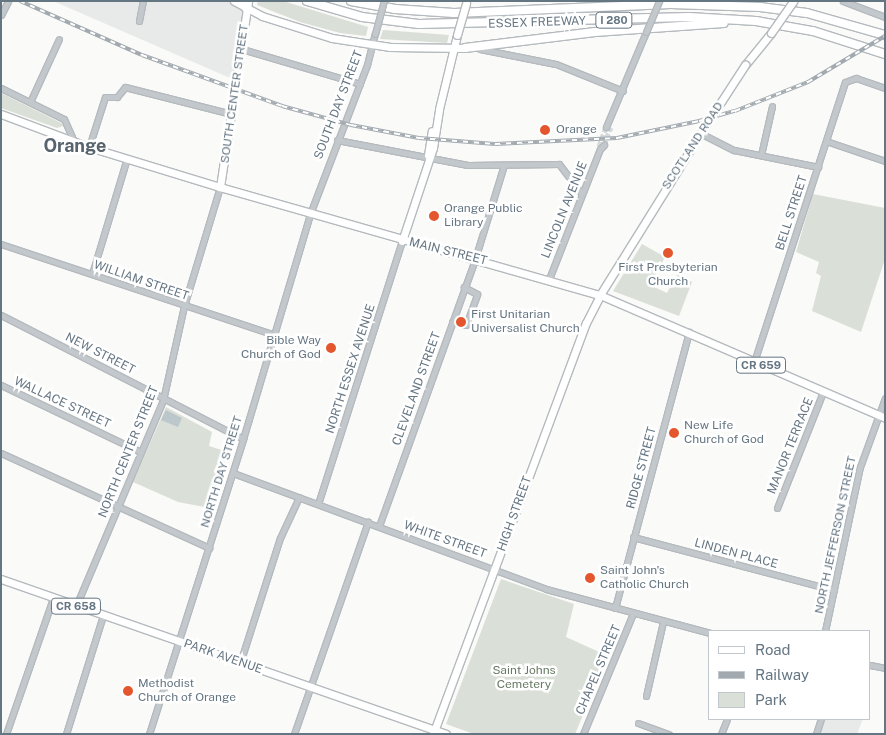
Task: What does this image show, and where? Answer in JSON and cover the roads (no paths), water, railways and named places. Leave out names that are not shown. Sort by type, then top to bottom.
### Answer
[{"type":"highway","points":[[240,1],[247,5]]},
{"type":"highway","name":"ESSEX FREEWAY","points":[[307,1],[362,17],[418,24],[689,17],[756,21],[813,31],[885,54]]},
{"type":"highway","name":"ESSEX FREEWAY","points":[[351,1],[395,9],[447,13],[681,4],[760,7],[807,13],[885,35]]},
{"type":"highway","points":[[754,1],[807,13]]},
{"type":"highway","points":[[465,48],[595,32],[756,21]]},
{"type":"main road","points":[[234,1],[247,5],[293,28],[332,38],[373,44],[453,50],[465,48]]},
{"type":"main road","name":"SCOTLAND ROAD","points":[[600,296],[745,65],[771,33],[793,1]]},
{"type":"main road","points":[[402,240],[427,158],[438,129],[438,116],[466,2]]},
{"type":"main road","name":"SOUTH CENTER STREET","points":[[220,187],[242,49],[247,5]]},
{"type":"main road","name":"MAIN STREET","points":[[1,114],[74,142],[220,187],[402,240],[549,279],[600,296],[689,332],[882,417]]},
{"type":"main road","name":"HIGH STREET","points":[[434,732],[586,323],[600,296]]},
{"type":"main road","name":"PARK AVENUE","points":[[1,579],[434,732],[446,734]]},
{"type":"street","points":[[1,15],[8,1]]},
{"type":"street","points":[[139,21],[143,1]]},
{"type":"street","name":"SOUTH DAY STREET","points":[[310,214],[360,84],[384,1]]},
{"type":"street","points":[[609,127],[659,1]]},
{"type":"street","points":[[844,1],[885,15]]},
{"type":"street","points":[[30,102],[59,39]]},
{"type":"street","points":[[465,48],[498,50],[536,58],[623,90]]},
{"type":"street","points":[[242,49],[360,84]]},
{"type":"street","name":"BELL STREET","points":[[754,362],[846,82],[856,78],[885,88]]},
{"type":"street","points":[[89,147],[106,97],[117,98],[125,87],[232,114]]},
{"type":"street","points":[[1,88],[64,119],[74,142]]},
{"type":"street","points":[[761,155],[772,106]]},
{"type":"street","points":[[700,134],[727,148],[818,167]]},
{"type":"street","points":[[337,140],[468,165],[559,164],[582,194]]},
{"type":"street","points":[[826,141],[885,161]]},
{"type":"street","name":"LINCOLN AVENUE","points":[[549,279],[601,147]]},
{"type":"street","points":[[92,274],[127,158]]},
{"type":"street","name":"CLEVELAND STREET","points":[[378,526],[475,259],[504,165]]},
{"type":"street","name":"NORTH CENTER STREET","points":[[76,606],[163,398],[184,306],[220,187]]},
{"type":"street","name":"NORTH DAY STREET","points":[[149,734],[233,473],[310,214]]},
{"type":"street","name":"NORTH ESSEX AVENUE","points":[[318,504],[402,240]]},
{"type":"street","name":"WILLIAM STREET","points":[[1,244],[275,335]]},
{"type":"street","points":[[452,322],[466,325],[476,294],[464,287]]},
{"type":"street","name":"NEW STREET","points":[[1,315],[243,439]]},
{"type":"street","name":"RIDGE STREET","points":[[615,608],[689,332]]},
{"type":"street","name":"WALLACE STREET","points":[[1,385],[141,452]]},
{"type":"street","name":"MANOR TERRACE","points":[[777,508],[823,392]]},
{"type":"street","name":"NORTH JEFFERSON STREET","points":[[825,630],[860,467],[882,417],[885,398]]},
{"type":"street","points":[[1,453],[209,548]]},
{"type":"street","name":"WHITE STREET","points":[[233,473],[563,595],[708,633]]},
{"type":"street","points":[[240,663],[280,538],[299,497]]},
{"type":"street","points":[[294,734],[368,522]]},
{"type":"street","name":"LINDEN PLACE","points":[[633,537],[834,590]]},
{"type":"street","points":[[6,734],[53,598]]},
{"type":"street","name":"CHAPEL STREET","points":[[583,734],[633,613]]},
{"type":"street","points":[[66,734],[103,615]]},
{"type":"street","points":[[646,696],[663,622]]},
{"type":"street","points":[[871,665],[885,668]]},
{"type":"street","points":[[722,734],[727,720]]},
{"type":"street","points":[[816,734],[821,720]]},
{"type":"street","points":[[638,723],[669,734]]},
{"type":"tunnel","points":[[599,146],[606,127]]},
{"type":"tunnel","points":[[604,145],[611,127]]},
{"type":"railway","points":[[20,1],[142,55],[282,106],[351,125],[419,138],[495,144],[617,138],[699,121],[735,111],[808,82],[885,36]]},
{"type":"place","name":"Orange","points":[[545,130]]},
{"type":"place","name":"Orange Public Library","points":[[434,216]]},
{"type":"place","name":"First Presbyterian Church","points":[[668,253]]},
{"type":"place","name":"First Unitarian Universalist Church","points":[[461,322]]},
{"type":"place","name":"Bible Way Church of God","points":[[331,348]]},
{"type":"place","name":"New Life Church of God","points":[[674,433]]},
{"type":"place","name":"Saint John's Catholic Church","points":[[590,578]]},
{"type":"place","name":"Methodist Church of Orange","points":[[128,691]]},
{"type":"district","name":"Orange","points":[[75,146]]},
{"type":"park label","name":"Saint Johns Cemetery","points":[[524,678]]}]
